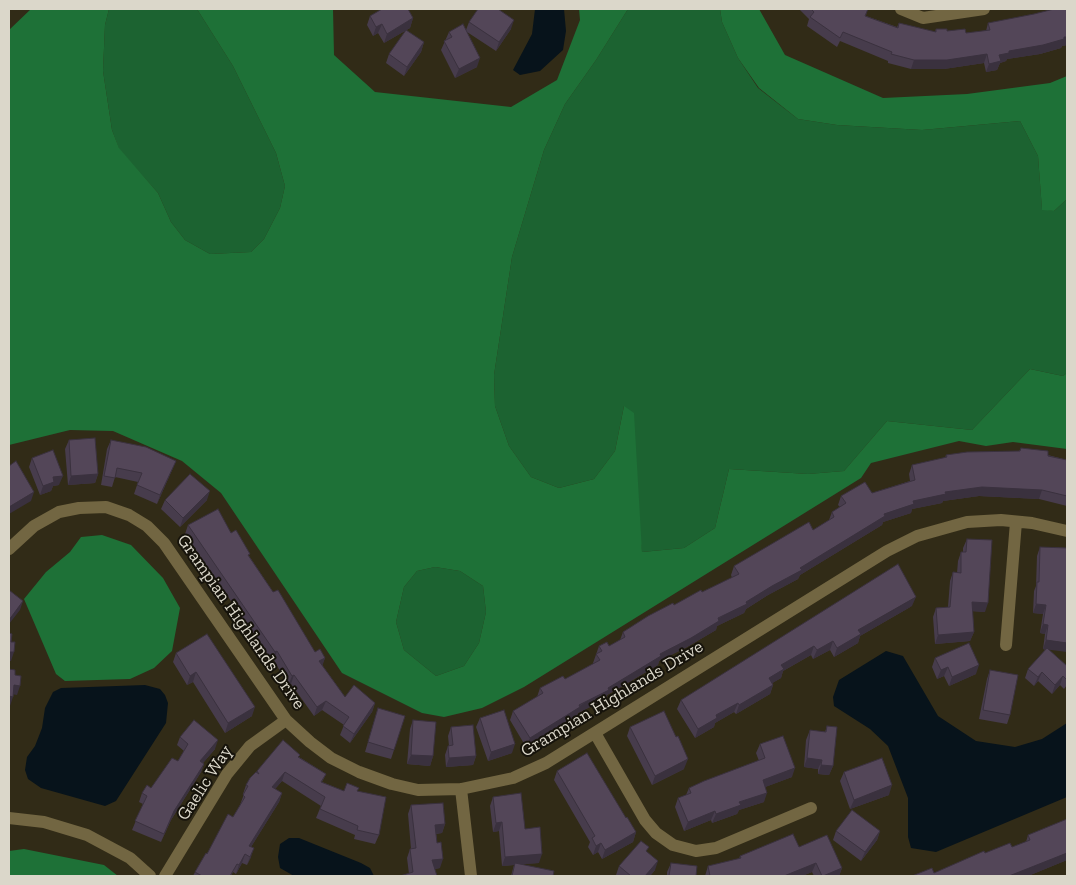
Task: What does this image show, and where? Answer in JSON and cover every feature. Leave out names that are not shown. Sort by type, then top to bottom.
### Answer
[{"type":"street","points":[[901,9],[923,18],[984,9]]},
{"type":"street","name":"Grampian Highlands Drive","points":[[9,549],[34,526],[59,512],[79,508],[106,507],[129,515],[147,526],[164,543],[286,720],[331,758],[359,772],[392,784],[418,790],[460,789],[513,778],[546,763],[917,536],[968,522],[1001,520],[1067,531]]},
{"type":"street","points":[[1006,645],[1016,522]]},
{"type":"street","name":"Gaelic Way","points":[[165,876],[227,774],[250,746],[286,720]]},
{"type":"street","points":[[594,733],[645,820],[656,833],[673,845],[696,851],[716,848],[811,808]]},
{"type":"street","points":[[460,789],[471,876]]},
{"type":"street","points":[[9,818],[44,822],[88,835],[130,858],[150,876]]},
{"type":"green space","points":[[31,9],[109,9],[105,25],[103,71],[112,130],[119,148],[158,193],[171,222],[185,240],[210,254],[251,252],[264,239],[280,208],[285,186],[276,153],[233,66],[197,9],[333,9],[334,55],[375,92],[511,107],[557,80],[580,20],[579,9],[628,9],[596,60],[565,104],[544,150],[512,257],[494,375],[495,406],[509,446],[531,477],[559,488],[594,479],[615,451],[624,406],[634,413],[642,552],[684,548],[715,528],[729,469],[808,474],[844,471],[887,421],[972,430],[1030,369],[1063,376],[1067,373],[1067,449],[1013,442],[986,446],[959,441],[871,463],[861,478],[524,687],[482,708],[444,717],[422,713],[342,673],[221,493],[182,461],[113,431],[70,430],[9,445],[9,30]],"holes":[[[435,567],[460,571],[483,586],[486,612],[479,643],[464,666],[436,676],[404,650],[396,622],[404,587],[417,571]]]},
{"type":"green space","points":[[109,9],[197,9],[233,66],[276,153],[285,186],[280,208],[264,239],[251,252],[210,254],[185,240],[171,222],[158,193],[119,149],[112,130],[103,71],[105,25]]},
{"type":"green space","points":[[628,9],[720,9],[722,22],[738,58],[758,88],[798,119],[837,125],[922,130],[1020,121],[1038,156],[1042,209],[1054,211],[1067,199],[1067,373],[1063,376],[1030,369],[972,430],[887,421],[844,471],[808,474],[729,469],[715,528],[684,548],[642,552],[624,406],[615,451],[594,479],[559,488],[531,477],[509,446],[495,406],[494,375],[512,257],[544,150],[565,104],[596,60]]},
{"type":"green space","points":[[720,9],[759,9],[785,55],[883,98],[967,94],[1050,83],[1067,76],[1067,199],[1054,211],[1042,210],[1038,156],[1020,121],[922,130],[837,125],[798,119],[759,88],[738,58],[722,22]]},
{"type":"green space","points":[[102,535],[131,545],[163,578],[180,608],[172,651],[154,668],[130,679],[65,681],[56,674],[24,599],[46,572],[70,552],[81,537]]},
{"type":"green space","points":[[435,567],[460,571],[483,586],[486,612],[479,643],[464,666],[436,676],[404,650],[396,622],[404,587],[417,571]]},
{"type":"green space","points":[[24,849],[104,865],[118,876],[9,876],[9,851]]},
{"type":"shaded area","points":[[535,9],[564,9],[566,31],[563,50],[540,71],[520,75],[513,70],[532,34]]},
{"type":"shaded area","points":[[886,651],[903,656],[938,716],[976,741],[1015,747],[1042,739],[1067,723],[1067,797],[936,852],[911,848],[908,837],[908,798],[888,746],[870,729],[834,706],[833,697],[839,680]]},
{"type":"shaded area","points":[[145,685],[160,689],[165,695],[168,703],[166,723],[116,801],[105,806],[41,788],[28,779],[25,770],[27,757],[35,746],[42,728],[45,708],[53,692],[61,688]]},
{"type":"shaded area","points":[[289,838],[299,838],[361,863],[370,868],[374,876],[294,876],[280,868],[278,857],[280,844]]},
{"type":"building","points":[[382,9],[408,9],[413,18],[387,34],[382,24],[376,27],[370,16]]},
{"type":"building","points":[[478,9],[498,9],[514,20],[499,42],[469,22]]},
{"type":"building","points":[[811,9],[868,9],[865,16],[898,28],[899,23],[936,32],[936,29],[947,29],[947,31],[965,29],[966,33],[990,30],[988,23],[1054,9],[1067,9],[1067,37],[1043,45],[1009,51],[1009,53],[999,55],[1001,61],[989,64],[987,54],[947,60],[914,60],[891,54],[892,52],[843,32],[840,38],[810,17],[814,12]]},
{"type":"building","points":[[463,24],[480,58],[459,69],[444,41],[452,37],[449,32]]},
{"type":"building","points":[[406,30],[424,42],[407,67],[389,54]]},
{"type":"building","points":[[95,438],[98,474],[71,476],[69,440]]},
{"type":"building","points":[[111,440],[146,447],[176,461],[160,495],[137,485],[142,473],[117,468],[115,478],[104,476]]},
{"type":"building","points":[[1021,448],[1048,451],[1048,456],[1067,460],[1067,496],[1042,490],[982,487],[945,492],[946,494],[913,501],[914,504],[884,514],[885,516],[800,568],[802,570],[746,602],[747,604],[718,618],[719,621],[660,654],[661,656],[608,688],[609,690],[579,705],[580,707],[530,738],[513,711],[543,693],[540,688],[563,676],[565,679],[600,660],[596,654],[602,651],[599,646],[607,642],[609,646],[625,637],[623,632],[648,616],[739,574],[734,566],[809,522],[813,530],[834,517],[832,512],[846,503],[841,496],[865,482],[872,493],[915,480],[912,465],[947,457],[946,455],[967,452],[1020,451]]},
{"type":"building","points":[[53,450],[63,476],[53,477],[54,482],[43,486],[32,458]]},
{"type":"building","points":[[16,461],[34,492],[9,507],[9,466]]},
{"type":"building","points":[[190,474],[210,491],[183,518],[165,500]]},
{"type":"building","points":[[218,509],[231,533],[236,530],[250,554],[248,555],[273,592],[278,590],[315,652],[320,649],[325,658],[319,661],[345,697],[354,685],[375,703],[354,734],[343,726],[349,717],[326,701],[317,707],[294,675],[292,676],[277,651],[275,652],[188,525]]},
{"type":"building","points":[[967,539],[992,540],[988,603],[972,602],[974,632],[938,635],[936,608],[950,607],[953,572],[961,573],[961,552],[966,552]]},
{"type":"building","points":[[1040,547],[1067,548],[1067,643],[1046,640],[1048,625],[1043,624],[1046,605],[1036,604]]},
{"type":"building","points":[[898,564],[916,597],[858,630],[861,634],[837,648],[833,641],[817,650],[814,646],[781,665],[784,669],[769,678],[773,685],[739,705],[738,703],[716,715],[717,718],[698,729],[681,700]]},
{"type":"building","points":[[9,590],[23,601],[9,620]]},
{"type":"building","points":[[9,633],[12,634],[11,642],[15,642],[14,652],[9,652]]},
{"type":"building","points":[[207,634],[255,707],[228,723],[196,672],[190,676],[176,653]]},
{"type":"building","points":[[969,643],[979,665],[952,677],[948,667],[941,670],[935,658]]},
{"type":"building","points":[[1047,648],[1067,666],[1067,680],[1063,676],[1055,685],[1042,672],[1038,677],[1028,669]]},
{"type":"building","points":[[9,669],[15,670],[15,675],[21,676],[20,686],[14,685],[13,697],[9,696]]},
{"type":"building","points":[[990,670],[1018,675],[1010,715],[983,710]]},
{"type":"building","points":[[378,708],[405,716],[394,750],[368,742]]},
{"type":"building","points":[[504,710],[515,744],[491,752],[480,718]]},
{"type":"building","points":[[664,711],[688,759],[655,776],[630,727]]},
{"type":"building","points":[[194,720],[218,740],[200,761],[204,764],[174,811],[164,834],[135,821],[147,796],[142,793],[147,785],[151,788],[172,758],[178,761],[188,744],[180,737]]},
{"type":"building","points":[[413,720],[436,722],[433,756],[411,755]]},
{"type":"building","points":[[473,725],[476,756],[449,758],[448,746],[453,745],[451,727]]},
{"type":"building","points":[[827,726],[837,727],[833,766],[821,765],[822,760],[807,758],[810,730],[826,732]]},
{"type":"building","points":[[783,736],[795,768],[763,780],[767,793],[739,802],[741,805],[716,814],[715,811],[688,822],[678,798],[691,793],[689,788],[765,758],[760,744]]},
{"type":"building","points":[[283,740],[300,755],[298,757],[326,774],[321,782],[344,791],[347,783],[359,788],[357,791],[386,797],[379,835],[357,830],[358,826],[320,809],[325,797],[285,772],[272,787],[282,793],[249,846],[254,848],[250,857],[245,854],[230,876],[202,876],[195,872],[207,854],[228,814],[233,817],[245,797],[243,795],[250,778],[256,772],[259,774],[257,771]]},
{"type":"building","points":[[587,753],[636,832],[605,850],[601,843],[596,846],[592,838],[595,836],[557,771]]},
{"type":"building","points":[[882,758],[892,785],[854,800],[844,772]]},
{"type":"building","points":[[521,793],[525,829],[540,827],[542,854],[505,857],[502,822],[496,823],[493,797]]},
{"type":"building","points":[[443,803],[445,824],[435,825],[437,843],[441,842],[443,859],[432,860],[437,876],[400,876],[413,872],[410,849],[416,848],[411,805]]},
{"type":"building","points":[[852,810],[880,831],[865,852],[836,831]]},
{"type":"building","points":[[1067,819],[1067,853],[1009,876],[912,876],[932,868],[934,873],[984,851],[985,853],[1010,843],[1012,847],[1030,840],[1028,835]]},
{"type":"building","points":[[793,834],[799,847],[827,835],[842,868],[823,876],[816,863],[784,876],[710,876],[708,866],[741,858],[740,856]]},
{"type":"building","points":[[641,841],[649,847],[646,851],[658,861],[645,876],[631,876],[619,866]]},
{"type":"building","points":[[515,863],[554,871],[553,876],[512,876]]},
{"type":"building","points":[[671,863],[697,866],[696,876],[669,876]]}]
